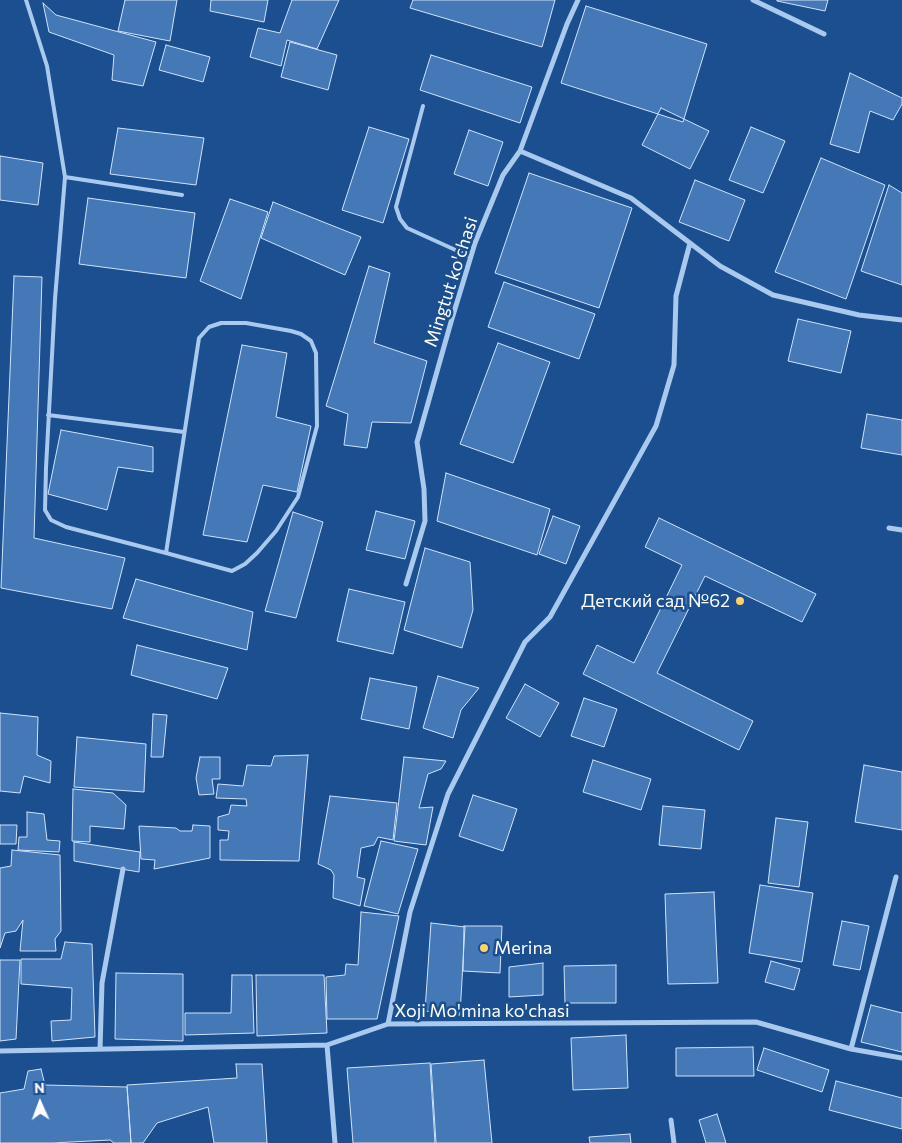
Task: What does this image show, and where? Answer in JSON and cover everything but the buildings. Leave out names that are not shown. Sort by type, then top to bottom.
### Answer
[{"type":"street","name":"Mingtut ko'chasi","points":[[406,584],[425,521],[424,490],[417,442],[451,322],[475,243],[503,175],[520,151],[578,0]]},
{"type":"street","points":[[754,0],[824,34]]},
{"type":"street","points":[[520,151],[631,198],[720,266],[774,295],[859,315],[902,320]]},
{"type":"street","points":[[388,1024],[410,912],[448,794],[525,642],[550,617],[656,426],[674,365],[676,296],[690,243]]},
{"type":"street","points":[[889,528],[902,530]]},
{"type":"street","points":[[100,1049],[102,984],[123,869]]},
{"type":"street","points":[[851,1049],[896,877]]},
{"type":"street","name":"Xoji Mo'mina ko'chasi","points":[[0,1051],[327,1044],[388,1024],[676,1024],[756,1022],[851,1049],[902,1058]]},
{"type":"street","points":[[327,1044],[335,1143]]},
{"type":"street","points":[[670,1120],[674,1143]]},
{"type":"lane","points":[[26,0],[46,66],[66,177],[55,299],[48,415],[45,510],[51,520],[66,527],[232,571],[245,564],[276,532],[298,498],[317,426],[316,354],[311,341],[302,334],[246,324],[221,322],[209,327],[199,338],[166,553]]},
{"type":"lane","points":[[423,106],[396,207],[400,220],[408,228],[471,257]]},
{"type":"lane","points":[[66,177],[182,195]]},
{"type":"lane","points":[[48,415],[184,432]]},
{"type":"place","name":"Детский сад №62","points":[[740,601]]},
{"type":"place","name":"Merina","points":[[484,948]]}]
